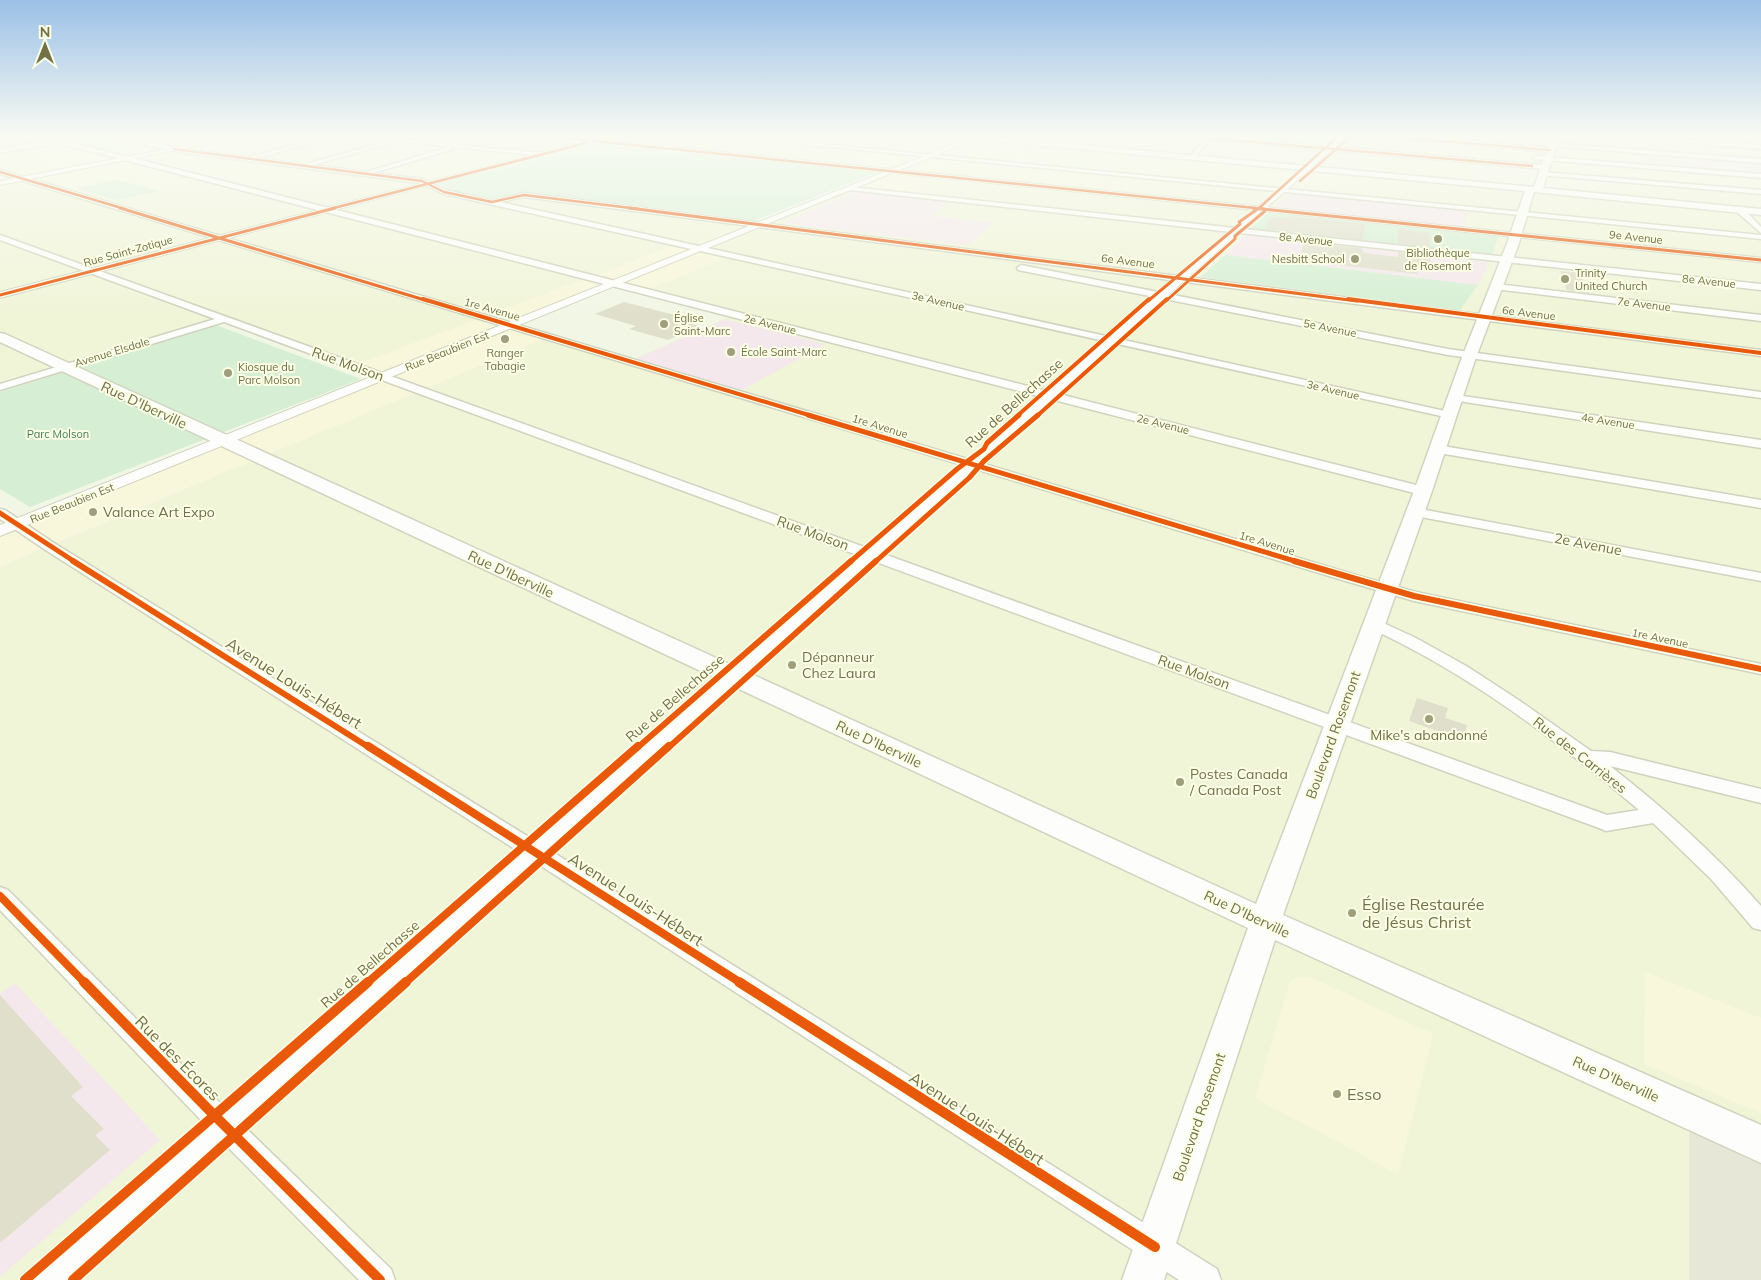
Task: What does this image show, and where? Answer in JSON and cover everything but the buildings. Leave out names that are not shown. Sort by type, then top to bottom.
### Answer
[{"type":"main road","name":"Boulevard Rosemont","points":[[1143,1280],[1264,922],[1386,588],[1424,492],[1437,449],[1484,317],[1497,287],[1505,260],[1523,214],[1526,197]]},
{"type":"main road","points":[[1653,197],[1761,212]]},
{"type":"main road","name":"Rue D'Iberville","points":[[0,337],[1264,922],[1761,1144]]},
{"type":"street","name":"1re Avenue","points":[[84,197],[972,465],[1414,596],[1761,669]]},
{"type":"street","name":"2e Avenue","points":[[275,197],[1424,492]]},
{"type":"street","name":"Rue Saint-Zotique","points":[[0,295],[379,197]]},
{"type":"street","name":"3e Avenue","points":[[467,197],[1112,340],[1453,407]]},
{"type":"street","name":"6e Avenue","points":[[492,202],[520,197]]},
{"type":"street","name":"6e Avenue","points":[[530,197],[901,244],[1182,277],[1761,353]]},
{"type":"street","name":"Rue Beaubien Est","points":[[0,532],[832,197]]},
{"type":"street","name":"8e Avenue","points":[[922,197],[1761,287]]},
{"type":"street","name":"9e Avenue","points":[[1139,197],[1761,260]]},
{"type":"street","name":"Rue de Bellechasse","points":[[50,1280],[734,677],[1182,277],[1276,197]]},
{"type":"street","points":[[1350,197],[1761,237]]},
{"type":"street","points":[[1740,210],[1761,231]]},
{"type":"street","name":"Rue Molson","points":[[0,237],[1606,823],[1657,815]]},
{"type":"street","name":"5e Avenue","points":[[901,244],[1471,355],[1761,395]]},
{"type":"street","name":"7e Avenue","points":[[1497,287],[1761,318]]},
{"type":"street","name":"Avenue Elsdale","points":[[0,386],[225,319]]},
{"type":"street","name":"4e Avenue","points":[[1453,407],[1761,444]]},
{"type":"street","points":[[1437,449],[1761,504]]},
{"type":"street","name":"2e Avenue","points":[[1415,512],[1761,577]]},
{"type":"street","name":"Avenue Louis-Hébert","points":[[0,513],[536,852],[1206,1280]]},
{"type":"street","name":"Rue des Carrières","points":[[1373,624],[1413,640],[1458,667],[1586,757],[1657,815],[1718,872],[1761,921]]},
{"type":"street","points":[[1586,757],[1610,759],[1761,796]]},
{"type":"street","name":"Rue des Écores","points":[[0,896],[225,1126],[380,1280]]},
{"type":"shaded area","points":[[0,197],[473,197],[492,202],[515,197],[524,197],[761,225],[832,197],[1582,197],[1761,214],[1761,1143],[1692,1280],[0,1280],[0,567],[548,337],[628,361],[733,315],[644,291],[730,256],[678,244],[355,365],[225,319],[0,387]]},
{"type":"shaded area","points":[[845,197],[901,197],[949,202],[931,216],[993,223],[967,245],[781,223]]},
{"type":"shaded area","points":[[1286,197],[1330,197],[1471,210],[1466,217],[1464,228],[1273,208]]},
{"type":"shaded area","points":[[1621,197],[1761,197],[1761,211]]},
{"type":"shaded area","name":"Nesbitt School","points":[[1246,235],[1489,263],[1478,285],[1225,255]]},
{"type":"shaded area","points":[[678,244],[731,256],[644,291],[615,284],[512,325],[548,337],[0,566],[0,513],[19,524],[383,377],[355,365]]},
{"type":"shaded area","name":"École Saint-Marc","points":[[725,319],[826,344],[740,391],[633,360]]},
{"type":"shaded area","points":[[1645,972],[1761,1018],[1761,1113],[1644,1064]]},
{"type":"shaded area","points":[[1298,977],[1310,977],[1433,1034],[1398,1174],[1255,1098],[1290,982]]},
{"type":"shaded area","points":[[15,983],[160,1140],[0,1277],[0,993]]},
{"type":"shaded area","points":[[1689,1126],[1761,1159],[1761,1280],[1689,1280]]},
{"type":"green space","points":[[105,197],[131,197],[116,200]]},
{"type":"green space","points":[[474,197],[504,197],[487,199]]},
{"type":"green space","points":[[560,197],[815,197],[751,222],[716,215]]},
{"type":"green space","points":[[1268,213],[1498,237],[1492,256],[1249,230]]},
{"type":"green space","points":[[1225,255],[1478,285],[1460,310],[1201,277]]},
{"type":"green space","name":"Parc Molson","points":[[216,325],[361,379],[30,507],[0,489],[0,392]]},
{"type":"cycle path","points":[[82,197],[1414,596],[1761,669]]},
{"type":"cycle path","points":[[0,295],[379,197]]},
{"type":"cycle path","points":[[467,197],[492,202],[516,197]]},
{"type":"cycle path","points":[[538,197],[1761,353]]},
{"type":"cycle path","points":[[1140,197],[1761,260]]},
{"type":"cycle path","points":[[25,1280],[957,469],[984,449],[987,443],[1178,274],[1271,197]]},
{"type":"cycle path","points":[[73,1280],[1265,211]]},
{"type":"cycle path","points":[[0,513],[49,546],[525,845],[1155,1247]]},
{"type":"cycle path","points":[[0,896],[208,1109],[380,1280]]},
{"type":"place","name":"Bibliothèque de Rosemont","points":[[1438,239]]},
{"type":"place","name":"Nesbitt School","points":[[1355,259]]},
{"type":"place","name":"Trinity United Church","points":[[1565,279]]},
{"type":"place","name":"Église Saint-Marc","points":[[664,324]]},
{"type":"place","name":"Ranger Tabagie","points":[[505,339]]},
{"type":"place","name":"École Saint-Marc","points":[[731,352]]},
{"type":"place","name":"Kiosque du Parc Molson","points":[[228,373]]},
{"type":"place","name":"Valance Art Expo","points":[[93,512]]},
{"type":"place","name":"Dépanneur Chez Laura","points":[[792,665]]},
{"type":"place","name":"Mike's abandonné","points":[[1429,719]]},
{"type":"place","name":"Postes Canada / Canada Post","points":[[1180,782]]},
{"type":"place","name":"Église Restaurée de Jésus Christ","points":[[1352,913]]},
{"type":"place","name":"Esso","points":[[1337,1094]]}]
